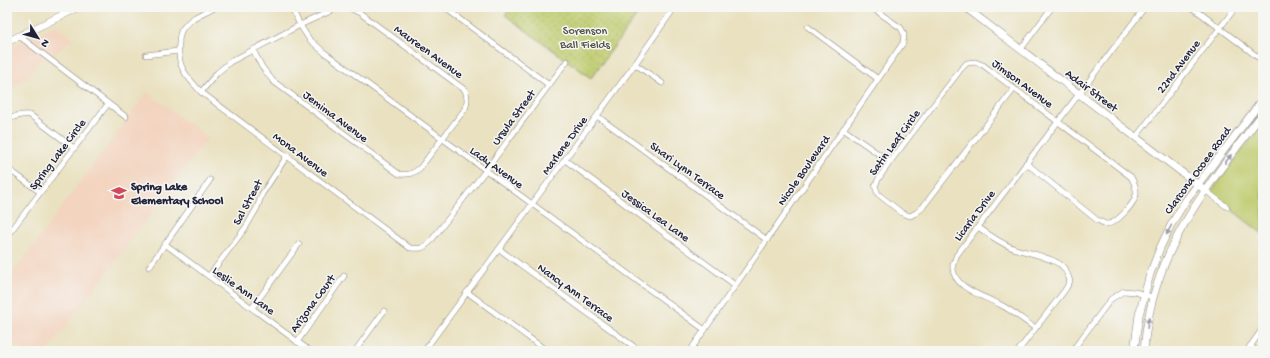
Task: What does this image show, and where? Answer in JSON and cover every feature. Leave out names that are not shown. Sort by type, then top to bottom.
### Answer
[{"type":"street","points":[[146,55],[178,51],[182,28],[193,18],[214,7]]},
{"type":"street","name":"Lady Avenue","points":[[291,7],[309,39],[325,53],[705,330]]},
{"type":"street","name":"Maureen Avenue","points":[[201,92],[216,73],[230,62],[300,25],[333,10],[343,7],[350,8],[360,13],[465,90],[468,96],[468,102],[465,109],[442,139]]},
{"type":"street","points":[[444,7],[549,85]]},
{"type":"street","name":"Marlene Drive","points":[[424,351],[676,7]]},
{"type":"street","name":"Nicole Boulevard","points":[[690,351],[902,43],[904,34],[901,28],[871,7]]},
{"type":"street","name":"Adair Street","points":[[965,7],[1205,190]]},
{"type":"street","points":[[1021,49],[1052,7]]},
{"type":"street","name":"Licaria Drive","points":[[1035,328],[1000,304],[961,284],[954,275],[953,265],[956,256],[1145,7]]},
{"type":"street","points":[[1192,7],[1263,61]]},
{"type":"street","name":"22nd Avenue","points":[[1136,138],[1236,7]]},
{"type":"street","points":[[7,42],[74,8]]},
{"type":"street","points":[[808,28],[878,79]]},
{"type":"street","points":[[19,36],[126,117]]},
{"type":"street","name":"Jemima Avenue","points":[[253,50],[262,67],[273,81],[399,174],[408,175],[420,168],[442,139]]},
{"type":"street","name":"Mona Avenue","points":[[178,51],[180,64],[187,78],[201,92],[410,248],[419,249],[430,242]]},
{"type":"street","name":"Ursula Street","points":[[430,242],[567,61]]},
{"type":"street","name":"Jimson Avenue","points":[[975,62],[983,65],[1014,90],[1058,121],[1131,177],[1135,184],[1136,193],[1134,199],[1121,217],[1106,224],[1097,220],[1026,163]]},
{"type":"street","name":"Satin Leaf Circle","points":[[975,62],[967,63],[961,69],[890,162],[875,186],[878,194],[902,213],[910,216],[922,208],[1014,90]]},
{"type":"street","points":[[635,64],[662,83]]},
{"type":"street","name":"Clarcona Ocoee Road","points":[[1134,351],[1139,314],[1150,274],[1160,248],[1178,212],[1263,99]]},
{"type":"street","name":"Spring Lake Circle","points":[[7,236],[108,104]]},
{"type":"street","name":"Clarcona Ocoee Road","points":[[1144,351],[1152,297],[1168,254],[1188,216],[1205,190],[1263,112]]},
{"type":"street","points":[[7,120],[21,114],[30,115],[74,148]]},
{"type":"street","name":"Shari Lynn Terrace","points":[[597,116],[767,240]]},
{"type":"street","points":[[843,129],[890,162]]},
{"type":"street","name":"Sal Street","points":[[209,276],[246,228],[257,208],[262,194],[287,156]]},
{"type":"street","name":"Jessica Lea Lane","points":[[565,160],[735,285]]},
{"type":"street","points":[[7,168],[40,192]]},
{"type":"street","points":[[149,267],[210,180]]},
{"type":"street","points":[[1205,190],[1227,207]]},
{"type":"street","points":[[978,227],[996,240],[1061,265],[1067,272],[1070,281],[1065,290],[1018,351]]},
{"type":"street","name":"Leslie Ann Lane","points":[[165,244],[310,351]]},
{"type":"street","points":[[252,308],[299,244]]},
{"type":"street","name":"Nancy Ann Terrace","points":[[499,249],[640,351]]},
{"type":"street","name":"Arizona Court","points":[[297,342],[344,276]]},
{"type":"street","points":[[1072,351],[1112,299],[1124,291],[1135,292],[1152,297]]},
{"type":"street","points":[[467,292],[547,351]]},
{"type":"street","points":[[355,351],[384,311]]},
{"type":"street","points":[[1246,351],[1263,328]]},
{"type":"street","points":[[1250,346],[1257,351]]},
{"type":"shaded area","points":[[55,25],[73,38],[52,56],[40,60],[27,78],[7,88],[7,49]]},
{"type":"shaded area","name":"Spring Lake Elementary School","points":[[147,92],[208,138],[48,351],[25,351],[7,338],[7,281]]},
{"type":"green space","name":"Sorenson Ball Fields","points":[[511,7],[643,7],[591,78],[505,15]]},
{"type":"green space","points":[[1263,123],[1263,234],[1210,193]]},
{"type":"place","name":"Spring Lake Elementary School","points":[[119,193]]}]
